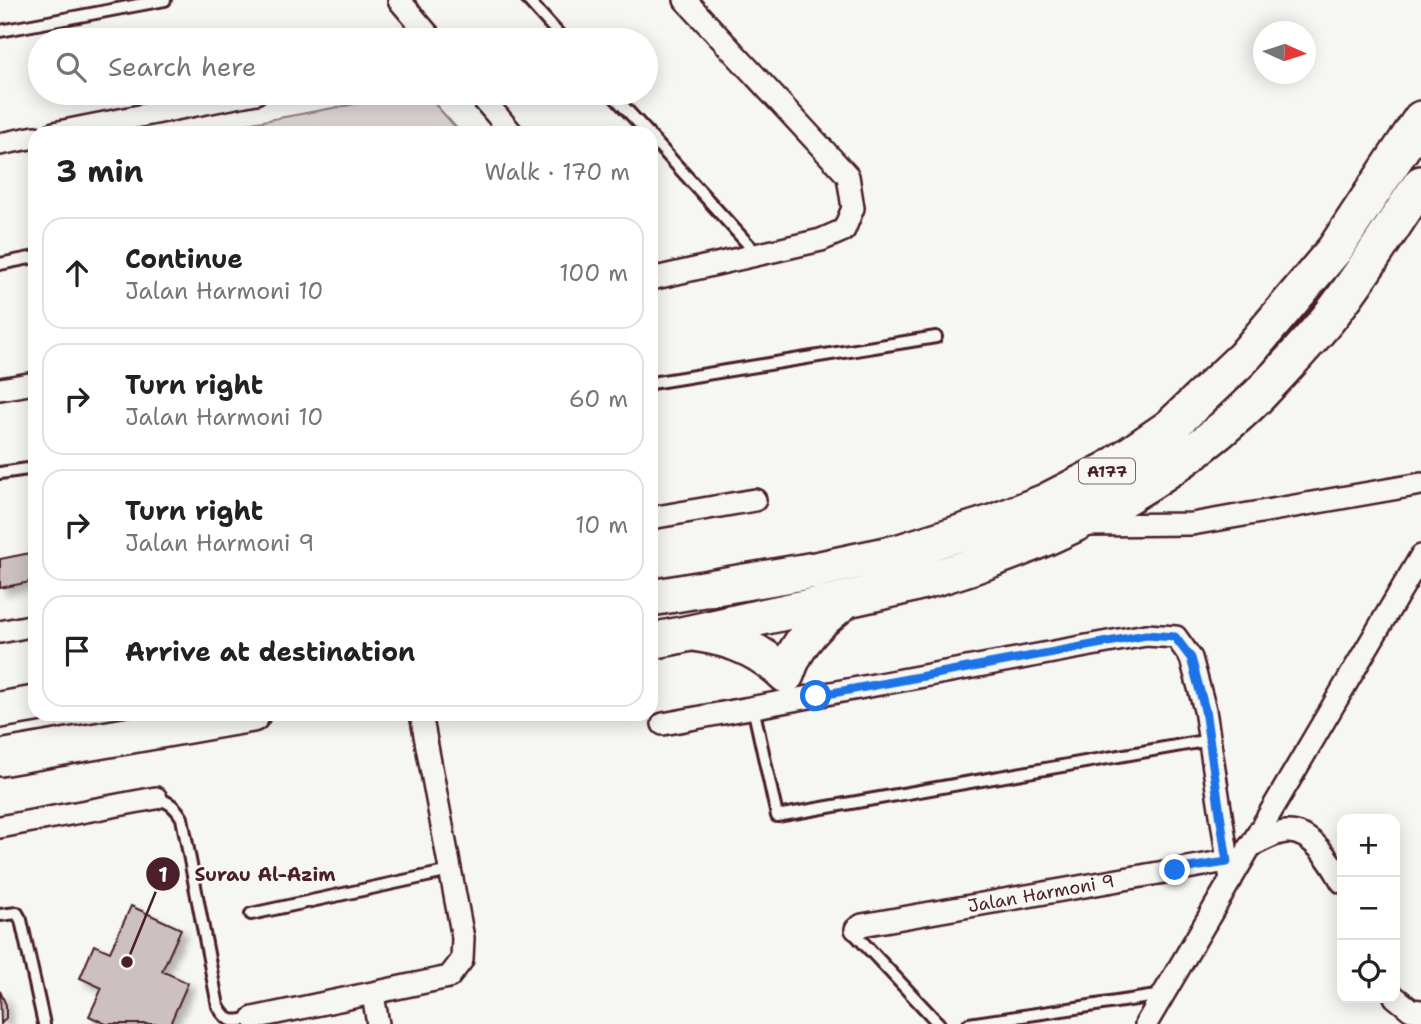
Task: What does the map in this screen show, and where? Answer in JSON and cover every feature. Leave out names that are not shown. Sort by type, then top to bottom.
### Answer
[{"type":"highway","name":"A177","points":[[658,596],[815,570],[901,552],[957,536],[1045,502],[1109,469],[1170,427],[1244,357],[1335,248],[1421,119]]},
{"type":"highway","name":"A177","points":[[658,640],[906,586],[1016,550],[1075,525],[1125,499],[1173,468],[1258,396],[1329,318],[1421,184]]},
{"type":"highway","points":[[1329,318],[1396,256],[1421,225]]},
{"type":"highway","points":[[788,688],[793,656],[804,638],[818,621],[848,598]]},
{"type":"highway","points":[[692,633],[714,636],[747,646],[762,654],[788,688]]},
{"type":"highway","points":[[0,710],[28,705]]},
{"type":"highway","points":[[0,758],[212,721]]},
{"type":"street","points":[[399,0],[423,28]]},
{"type":"street","points":[[658,277],[821,240],[844,230],[853,208],[848,176],[685,0]]},
{"type":"street","points":[[103,126],[138,121],[205,105]]},
{"type":"street","points":[[488,105],[506,126]]},
{"type":"street","points":[[0,144],[28,138]]},
{"type":"street","points":[[0,389],[28,384]]},
{"type":"street","points":[[1075,525],[1192,524],[1421,484]]},
{"type":"street","points":[[658,517],[755,500]]},
{"type":"street","points":[[1146,1024],[1229,871],[1249,847],[1421,556]]},
{"type":"street","points":[[0,632],[28,626]]},
{"type":"street","points":[[663,724],[753,708],[788,688],[1146,635],[1175,637],[1191,658],[1205,710],[1229,871]]},
{"type":"street","points":[[253,1021],[449,978],[462,960],[463,938],[422,721]]},
{"type":"street","points":[[0,827],[156,798]]},
{"type":"street","points":[[1249,847],[1278,834],[1298,833],[1308,838],[1338,877]]},
{"type":"street","name":"Jalan Harmoni 9","points":[[856,929],[862,925],[1229,871]]},
{"type":"street","points":[[373,995],[378,1024]]},
{"type":"street","points":[[1400,1001],[1411,1010],[1421,1011]]},
{"type":"lane","points":[[0,31],[164,0]]},
{"type":"lane","points":[[528,0],[553,28]]},
{"type":"lane","points":[[622,105],[641,126]]},
{"type":"lane","points":[[658,145],[757,255]]},
{"type":"lane","points":[[0,264],[28,258]]},
{"type":"lane","points":[[658,382],[936,337]]},
{"type":"lane","points":[[0,473],[28,469]]},
{"type":"lane","points":[[753,708],[777,816],[1210,740]]},
{"type":"lane","points":[[156,798],[167,801],[176,808],[182,818],[218,1006],[224,1017],[236,1022],[253,1021]]},
{"type":"lane","points":[[251,914],[450,871]]},
{"type":"lane","points":[[0,915],[17,913],[21,920],[44,1024]]},
{"type":"lane","points":[[856,929],[855,934],[939,1024]]},
{"type":"lane","points":[[969,1024],[1163,995]]},
{"type":"shaded area","points":[[349,105],[436,105],[455,126],[236,126]]},
{"type":"building","points":[[28,553],[28,582],[0,588],[0,559]]},
{"type":"building","points":[[131,906],[181,929],[162,971],[188,983],[170,1024],[106,1024],[89,1016],[102,988],[80,978],[94,945],[110,952]]},
{"type":"building","points":[[0,991],[6,1005],[6,1018],[1,1024]]},
{"type":"place","name":"Surau Al-Azim","points":[[127,962]]},
{"type":"route","points":[[816,696],[1146,635],[1175,637],[1191,658],[1205,710],[1227,862],[1175,870]]}]
